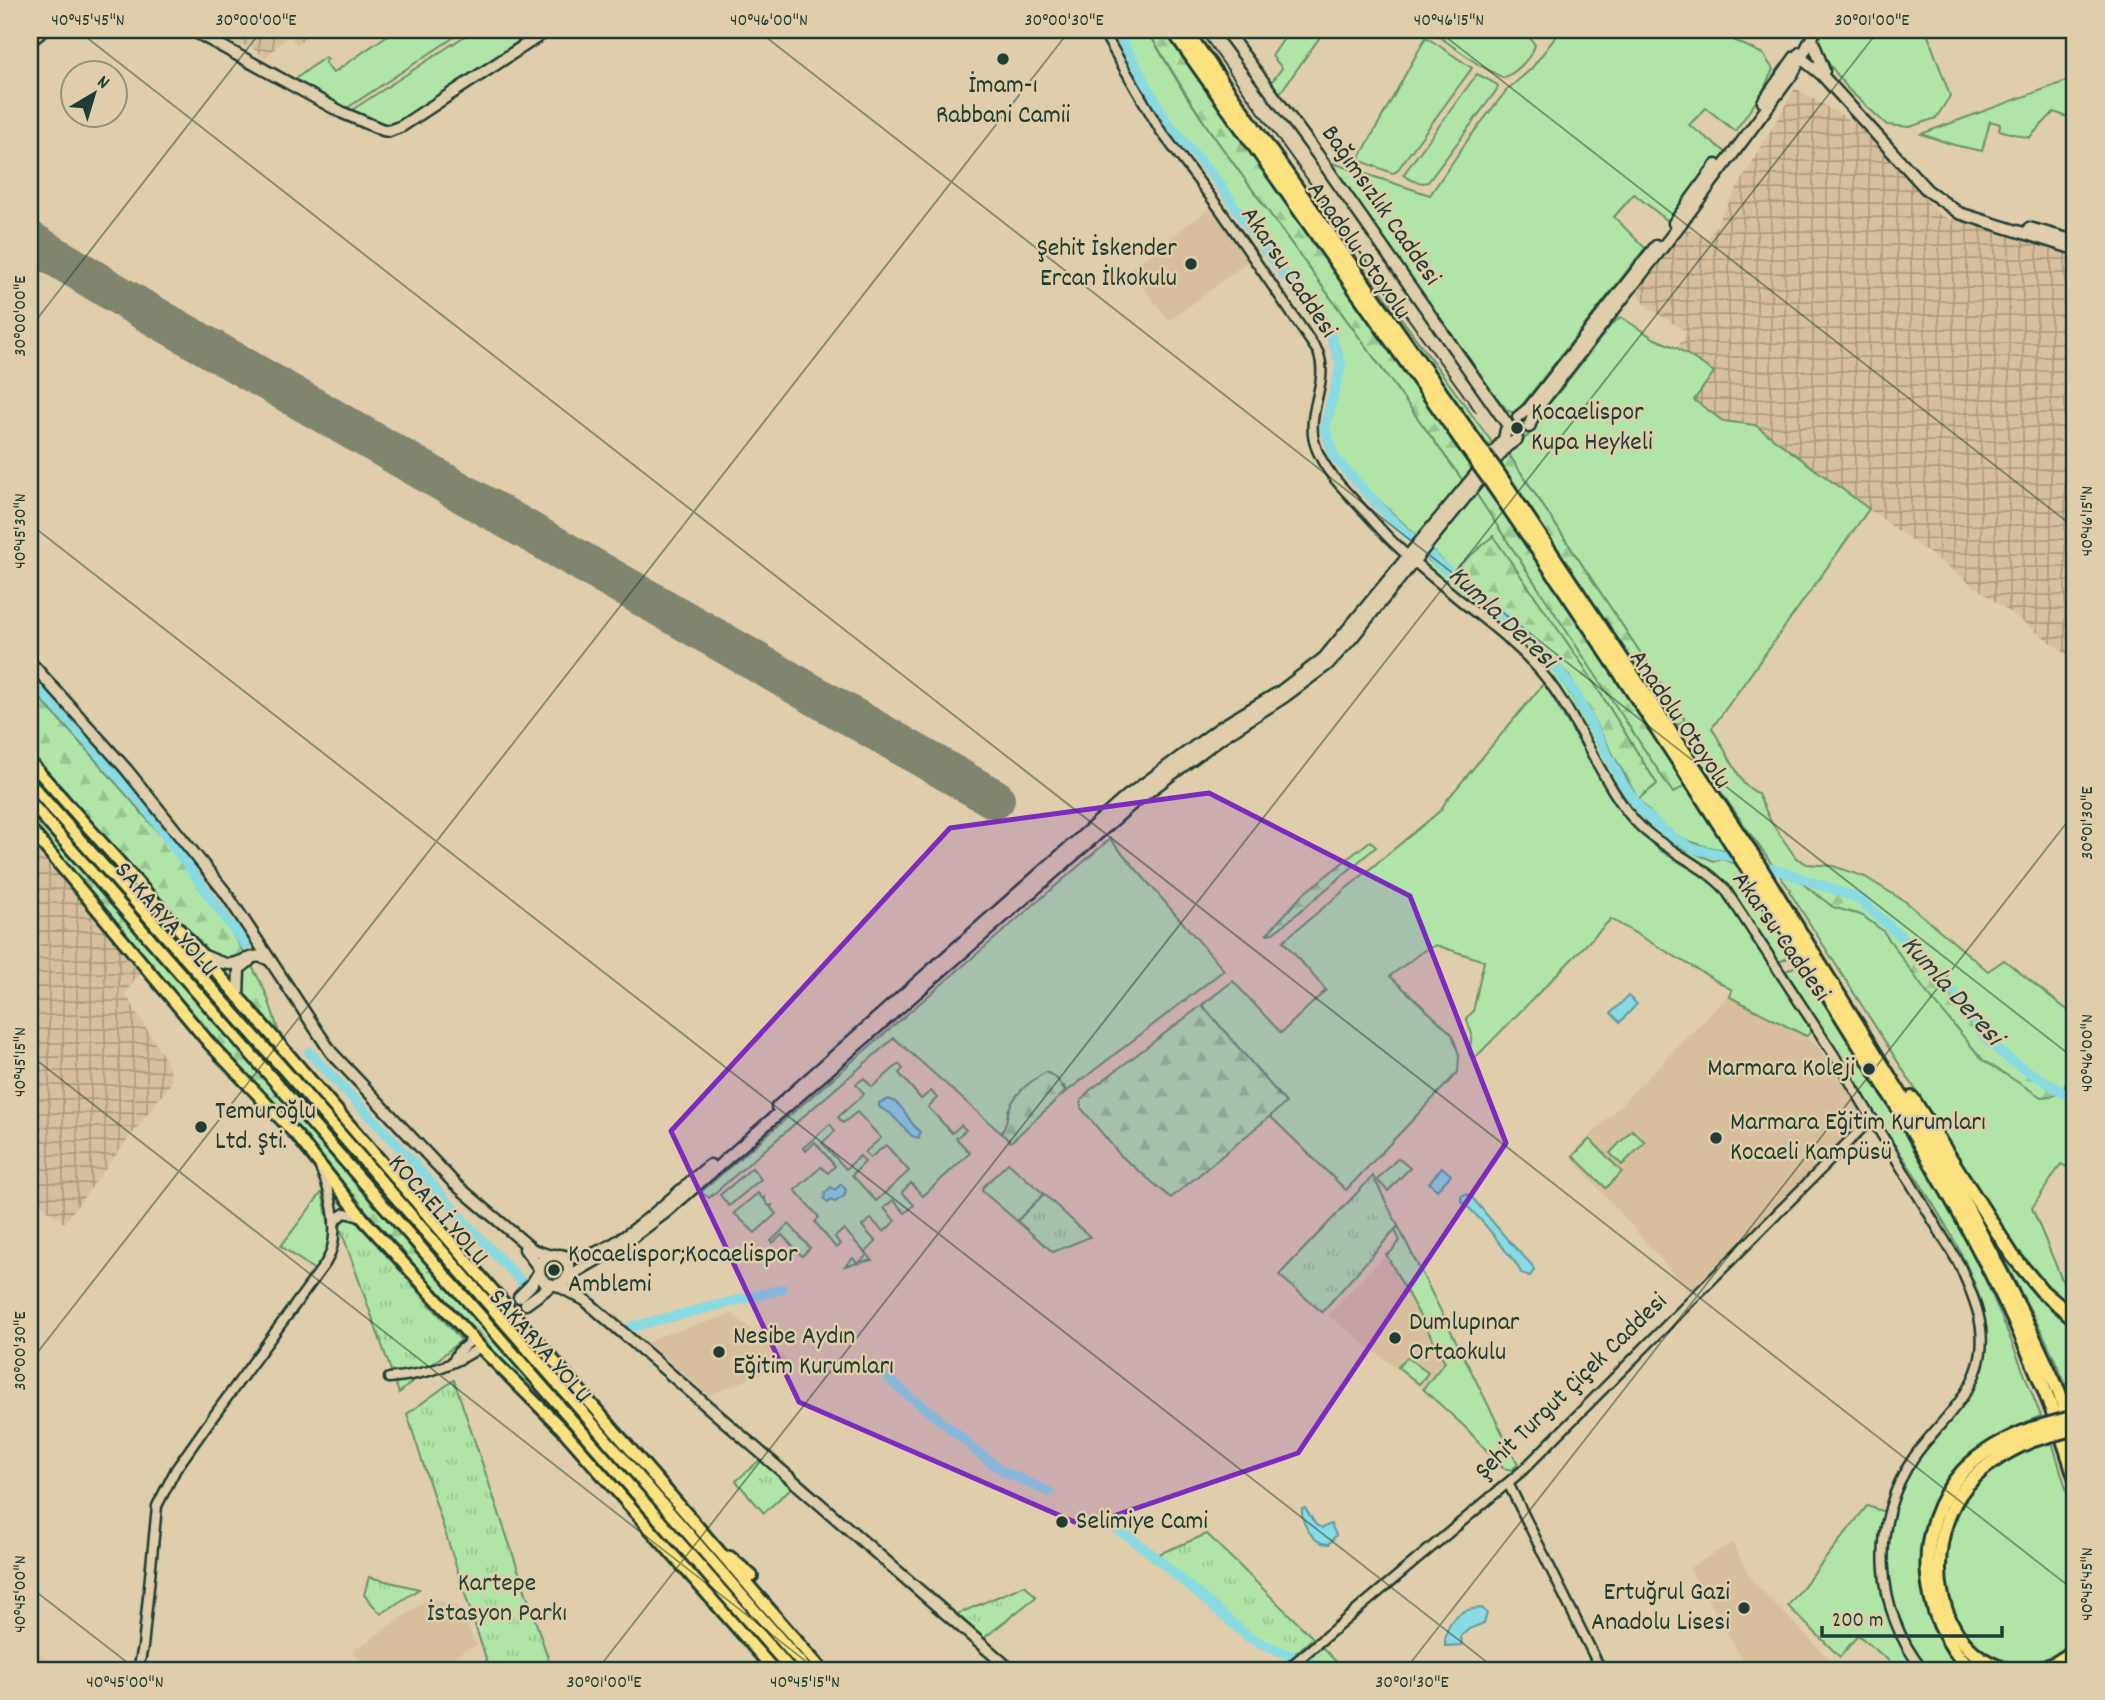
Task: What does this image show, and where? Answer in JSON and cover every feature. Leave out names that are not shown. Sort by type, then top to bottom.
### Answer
[{"type":"highway","name":"Anadolu Otoyolu","points":[[1173,30],[1493,476],[1748,848],[1950,1175],[1983,1235],[2059,1392],[2075,1441]]},
{"type":"highway","name":"Anadolu Otoyolu","points":[[1185,30],[1480,458]]},
{"type":"highway","name":"Anadolu Otoyolu","points":[[1493,476],[1732,843],[1909,1124],[1960,1214],[2028,1346],[2046,1389],[2075,1476]]},
{"type":"highway","points":[[30,762],[202,955],[822,1670]]},
{"type":"highway","name":"KOCAELİ YOLU","points":[[30,783],[318,1109],[797,1668]]},
{"type":"highway","name":"SAKARYA YOLU","points":[[30,802],[716,1584],[797,1668]]},
{"type":"highway","points":[[30,829],[209,1043],[316,1158],[365,1220],[476,1343],[585,1455],[775,1670]]},
{"type":"highway","points":[[1832,984],[1899,1077],[2012,1255],[2028,1276],[2075,1319]]},
{"type":"highway","points":[[1971,1670],[1949,1644],[1937,1621],[1930,1594],[1927,1568],[1932,1530],[1938,1511],[1962,1473],[1990,1448],[2075,1417]]},
{"type":"highway","points":[[2008,1670],[1984,1662],[1969,1651],[1957,1635],[1945,1608],[1940,1586],[1940,1552],[1950,1512],[1969,1482],[1991,1462],[2032,1434],[2075,1428]]},
{"type":"highway","points":[[585,1455],[664,1524]]},
{"type":"highway","points":[[2069,1457],[2075,1485]]},
{"type":"highway","points":[[704,1536],[752,1576]]},
{"type":"highway","points":[[716,1584],[732,1612],[775,1670]]},
{"type":"highway","points":[[2035,1670],[2047,1668],[2063,1660],[2075,1649]]},
{"type":"main road","points":[[30,41],[44,30]]},
{"type":"main road","points":[[192,30],[343,113],[389,131],[402,126],[548,30]]},
{"type":"main road","name":"Bağımsızlık Caddesi","points":[[1225,30],[1317,154],[1497,408],[1511,422]]},
{"type":"main road","points":[[548,1255],[542,1260],[522,1301],[622,1245],[666,1212],[1132,804],[1222,737],[1327,665],[1506,447],[1525,437],[1535,411],[1770,98],[1810,33]]},
{"type":"main road","points":[[1810,33],[1823,73],[1927,190],[1943,204],[1959,213],[2075,249]]},
{"type":"main road","points":[[1800,53],[1896,145],[1934,190],[1949,201],[2075,242]]},
{"type":"main road","points":[[1770,98],[1793,73],[1800,53]]},
{"type":"main road","points":[[1793,73],[1805,69],[1823,73]]},
{"type":"main road","points":[[1446,517],[1502,443],[1511,422],[1529,408],[1681,219]]},
{"type":"main road","points":[[1511,422],[1526,420],[1529,427]]},
{"type":"main road","points":[[1511,422],[1511,438],[1517,439]]},
{"type":"main road","points":[[202,955],[227,965],[253,956],[269,962],[331,1052],[446,1175],[533,1250],[548,1255],[578,1258],[594,1254],[640,1224],[763,1119],[1126,797],[1221,727],[1280,691],[1324,658],[1412,559]]},
{"type":"main road","points":[[30,662],[126,769],[225,892],[311,1029],[337,1063],[442,1177],[528,1252],[543,1280],[581,1296]]},
{"type":"main road","points":[[238,997],[241,965],[256,959],[269,962]]},
{"type":"main road","points":[[560,1255],[570,1266],[569,1276],[581,1296],[1012,1670]]},
{"type":"street","name":"Akarsu Caddesi","points":[[1102,30],[1160,130],[1219,208],[1318,352],[1322,370],[1313,407],[1312,430],[1322,461],[1340,486],[1412,559],[1517,647],[1539,669],[1621,803],[1636,822],[1653,838],[1712,876],[1726,889],[1812,1019],[1946,1241],[1972,1291],[1980,1317],[1980,1354],[1972,1381],[1958,1403],[1914,1457],[1899,1482],[1888,1513],[1883,1567],[1892,1615],[1923,1670]]},
{"type":"street","name":"Şehit Turgut Çiçek Caddesi","points":[[1286,1670],[1508,1483],[1872,1118]]},
{"type":"street","points":[[138,1670],[143,1647],[157,1506],[162,1493],[207,1425],[329,1258],[335,1241],[334,1221],[316,1158]]},
{"type":"street","points":[[334,1221],[345,1213],[365,1220]]},
{"type":"street","points":[[389,1378],[432,1371],[452,1362],[458,1352],[476,1343]]},
{"type":"street","points":[[1508,1483],[1601,1670]]},
{"type":"highlighted area","points":[[1209,793],[1410,896],[1506,1143],[1298,1453],[1084,1526],[799,1402],[671,1131],[950,828]]},
{"type":"shaded area","points":[[205,30],[314,30],[298,44],[288,36],[265,58],[251,46],[236,45]]},
{"type":"shaded area","points":[[1795,88],[1865,129],[1941,216],[2075,255],[2075,660],[1755,426],[1723,421],[1694,400],[1713,372],[1677,348],[1687,332],[1649,308],[1640,297],[1638,292],[1686,229],[1708,239]]},
{"type":"shaded area","name":"Şehit İskender Ercan İlkokulu","points":[[1212,206],[1250,260],[1172,319],[1168,319],[1131,272],[1132,267]]},
{"type":"shaded area","points":[[30,840],[140,974],[125,993],[168,1064],[172,1082],[64,1223],[30,1196],[38,1182],[35,1151],[40,1138],[30,1129]]},
{"type":"shaded area","name":"Marmara Eğitim Kurumları Kocaeli Kampüsü","points":[[1728,996],[1804,1035],[1818,1047],[1862,1113],[1862,1120],[1692,1291],[1688,1290],[1570,1156]]},
{"type":"shaded area","points":[[2075,1061],[2075,1100],[2063,1091]]},
{"type":"shaded area","name":"Dumlupınar Ortaokulu","points":[[1386,1254],[1445,1363],[1423,1389],[1328,1315]]},
{"type":"shaded area","name":"Nesibe Aydın Eğitim Kurumları","points":[[732,1314],[791,1362],[709,1395],[648,1343],[658,1337]]},
{"type":"shaded area","name":"Ertuğrul Gazi Anadolu Lisesi","points":[[1732,1543],[1753,1581],[1840,1670],[1749,1670],[1689,1568]]},
{"type":"shaded area","points":[[428,1600],[457,1606],[477,1646],[467,1649],[436,1670],[373,1670],[354,1654],[355,1649]]},
{"type":"shaded area","points":[[30,1645],[33,1649],[61,1670],[30,1670]]},
{"type":"green space","points":[[395,30],[457,30],[459,34],[347,108],[294,80],[325,57],[328,59],[325,62],[333,73]]},
{"type":"green space","points":[[474,30],[533,32],[399,122],[381,124],[352,110]]},
{"type":"green space","points":[[1119,30],[1147,30],[1213,135],[1464,482],[1419,538],[1359,482],[1337,456],[1328,428],[1343,364],[1340,349],[1325,318],[1285,272],[1222,182],[1168,118]]},
{"type":"green space","points":[[1147,30],[1164,30],[1370,317],[1474,469],[1464,482],[1213,135]]},
{"type":"green space","points":[[1190,30],[1494,445],[1490,451],[1355,256]]},
{"type":"green space","points":[[1290,30],[1325,30],[1280,93],[1271,83],[1282,68],[1272,56]]},
{"type":"green space","points":[[1430,30],[1524,30],[1535,45],[1522,64],[1503,78],[1479,65]]},
{"type":"green space","points":[[1561,30],[1713,30],[1763,54],[1773,69],[1762,93],[1735,131],[1706,108],[1689,125],[1727,153],[1673,225],[1634,194],[1614,217],[1645,248],[1515,414],[1507,410],[1492,391],[1329,162],[1430,195],[1469,138],[1507,90],[1531,69]]},
{"type":"green space","points":[[1818,30],[1926,30],[1950,96],[1936,118],[1910,127],[1887,125],[1849,90],[1827,61],[1816,36]]},
{"type":"green space","points":[[1426,37],[1472,68],[1396,172],[1392,173],[1359,159]]},
{"type":"green space","points":[[1477,74],[1496,84],[1496,91],[1428,182],[1415,181],[1403,175]]},
{"type":"green space","points":[[2075,78],[2075,120],[2054,112],[2029,138],[1999,130],[2000,124],[1990,121],[1982,151],[1921,134]]},
{"type":"green space","points":[[1621,317],[1714,372],[1694,400],[1723,421],[1755,425],[1869,509],[1712,728],[1744,784],[1758,794],[1771,822],[1796,858],[1807,864],[1833,866],[1865,877],[1906,902],[1988,971],[2004,960],[2071,1013],[2075,1009],[2075,1061],[2063,1091],[2075,1100],[2075,1171],[2061,1164],[2032,1208],[2075,1311],[2032,1272],[2007,1238],[1790,890],[1675,727],[1684,719],[1508,453],[1517,442],[1528,436],[1535,419],[1611,325]]},
{"type":"green space","points":[[1518,419],[1524,422],[1527,428],[1524,434],[1518,437],[1512,434],[1509,428],[1512,422]]},
{"type":"green space","points":[[1508,453],[1685,720],[1675,726],[1498,463]]},
{"type":"green space","points":[[1483,482],[1686,785],[1673,793],[1477,495],[1475,490]]},
{"type":"green space","points":[[1475,490],[1673,792],[1686,785],[1731,851],[1701,845],[1678,836],[1659,822],[1638,799],[1657,784],[1584,667],[1493,537],[1453,571],[1429,547]]},
{"type":"green space","points":[[1493,536],[1584,667],[1657,784],[1638,799],[1569,676],[1528,633],[1453,571]]},
{"type":"green space","points":[[1422,555],[1508,624],[1546,661],[1567,688],[1629,800],[1644,818],[1681,848],[1714,861],[1722,859],[1737,864],[1794,955],[1779,962],[1725,883],[1639,819],[1539,669],[1416,563]]},
{"type":"green space","points":[[1544,683],[1615,803],[1633,826],[1661,851],[1715,884],[1814,1030],[1806,1036],[1730,997],[1732,990],[1611,919],[1473,1060],[1469,1054],[1472,1034],[1466,1018],[1473,1012],[1484,961],[1436,945],[1423,951],[1390,976],[1452,1034],[1459,1055],[1458,1072],[1346,1190],[1270,1116],[1285,1102],[1202,1005],[1233,981],[1281,1033],[1326,990],[1283,941],[1441,810]]},
{"type":"green space","points":[[30,687],[154,827],[211,901],[237,940],[264,989],[283,1046],[30,760]]},
{"type":"green space","points":[[30,808],[622,1482],[578,1445],[215,1044],[30,822]]},
{"type":"green space","points":[[1110,839],[1224,970],[1066,1092],[1064,1086],[1008,1110],[1007,1123],[1001,1133],[894,1038],[709,1198],[701,1192]]},
{"type":"green space","points":[[1370,841],[1376,847],[1285,924],[1267,934],[1303,894]]},
{"type":"green space","points":[[1802,883],[1822,885],[1842,893],[1881,918],[1930,968],[1991,1048],[2015,1067],[2058,1092],[2052,1096],[2041,1097],[1983,1060],[1926,992],[1883,931],[1863,916],[1833,907]]},
{"type":"green space","points":[[1799,964],[1892,1111],[1957,1224],[1995,1300],[2041,1416],[1992,1440],[1967,1459],[1948,1482],[1934,1508],[1925,1535],[1923,1592],[1931,1620],[1944,1646],[1963,1670],[1928,1670],[1912,1646],[1893,1593],[1889,1537],[1894,1509],[1904,1482],[1919,1457],[1964,1402],[1981,1372],[1986,1355],[1987,1336],[1983,1311],[1975,1283],[1946,1226],[1786,971]]},
{"type":"green space","points":[[1202,1005],[1286,1103],[1171,1198],[1120,1155],[1081,1108],[1081,1101],[1089,1091]]},
{"type":"green space","points":[[899,1064],[903,1069],[899,1073],[921,1099],[931,1091],[937,1098],[928,1107],[952,1133],[961,1125],[966,1130],[956,1138],[970,1153],[923,1196],[911,1183],[902,1192],[914,1205],[905,1213],[893,1200],[884,1208],[895,1221],[884,1232],[871,1219],[862,1226],[876,1242],[866,1252],[872,1260],[859,1263],[867,1255],[844,1229],[835,1237],[840,1244],[836,1248],[815,1222],[819,1217],[795,1190],[821,1167],[828,1173],[835,1166],[815,1142],[806,1151],[803,1148],[830,1124],[835,1131],[822,1143],[846,1169],[860,1156],[865,1162],[852,1175],[876,1201],[909,1171],[886,1145],[870,1158],[865,1152],[881,1138],[857,1112],[843,1123],[838,1117],[864,1094],[856,1084],[864,1078],[872,1087]]},
{"type":"green space","points":[[1046,1072],[1058,1080],[1065,1092],[1011,1142],[1001,1133],[1016,1096]]},
{"type":"green space","points":[[1632,1130],[1645,1142],[1622,1165],[1610,1153]]},
{"type":"green space","points":[[1590,1139],[1622,1172],[1606,1188],[1573,1156]]},
{"type":"green space","points":[[1398,1158],[1410,1168],[1388,1191],[1377,1180]]},
{"type":"green space","points":[[1008,1163],[1044,1194],[1017,1221],[982,1191]]},
{"type":"green space","points":[[752,1168],[761,1179],[729,1206],[720,1195]]},
{"type":"green space","points":[[1373,1176],[1398,1226],[1322,1312],[1279,1275]]},
{"type":"green space","points":[[1968,1191],[2033,1290],[2075,1326],[2075,1405],[2044,1336]]},
{"type":"green space","points":[[322,1192],[329,1241],[316,1271],[281,1246]]},
{"type":"green space","points":[[758,1193],[763,1199],[765,1197],[769,1206],[772,1205],[771,1208],[776,1214],[755,1233],[734,1213]]},
{"type":"green space","points":[[1044,1194],[1090,1237],[1053,1252],[1017,1221]]},
{"type":"green space","points":[[344,1219],[356,1220],[461,1340],[399,1393],[340,1227]]},
{"type":"green space","points":[[789,1224],[810,1248],[802,1256],[782,1235],[773,1243],[771,1241]]},
{"type":"green space","points":[[1398,1226],[1518,1464],[1512,1470],[1503,1468],[1465,1427],[1423,1389],[1445,1362],[1386,1254],[1400,1241],[1395,1230]]},
{"type":"green space","points":[[554,1256],[564,1260],[568,1270],[564,1280],[554,1284],[544,1280],[540,1270],[544,1260]]},
{"type":"green space","points":[[853,1258],[857,1263],[845,1266]]},
{"type":"green space","points":[[1407,1357],[1428,1373],[1419,1384],[1398,1367]]},
{"type":"green space","name":"Kartepe İstasyon Parkı","points":[[454,1380],[552,1670],[486,1670],[486,1659],[407,1414]]},
{"type":"green space","points":[[2052,1442],[2075,1518],[2075,1640],[2059,1655],[2038,1663],[2024,1665],[1999,1661],[1979,1649],[1963,1632],[1952,1610],[1946,1586],[1945,1560],[1949,1535],[1965,1499],[1985,1476],[2022,1452]]},
{"type":"green space","points":[[761,1459],[792,1487],[764,1513],[736,1481]]},
{"type":"green space","points":[[1867,1506],[1885,1512],[1880,1559],[1901,1643],[1913,1664],[1908,1670],[1900,1670],[1858,1635],[1840,1657],[1788,1606]]},
{"type":"green space","points":[[1207,1534],[1313,1638],[1292,1656],[1251,1639],[1154,1556]]},
{"type":"green space","points":[[369,1577],[419,1589],[381,1614],[364,1595]]},
{"type":"green space","points":[[1025,1585],[1036,1597],[984,1638],[957,1614]]},
{"type":"green space","points":[[1322,1647],[1344,1670],[1322,1670],[1306,1661]]},
{"type":"water","points":[[1628,996],[1637,1004],[1620,1022],[1611,1013]]},
{"type":"water","points":[[889,1099],[903,1109],[920,1132],[919,1138],[912,1136],[890,1113],[879,1107],[879,1103]]},
{"type":"water","points":[[1442,1167],[1451,1175],[1437,1190],[1429,1183]]},
{"type":"water","points":[[841,1184],[846,1190],[844,1196],[828,1203],[824,1199],[825,1193],[831,1187],[835,1190]]},
{"type":"water","points":[[1461,1196],[1471,1196],[1532,1265],[1534,1270],[1530,1276],[1521,1273],[1488,1228],[1461,1201]]},
{"type":"water","points":[[1305,1508],[1316,1525],[1322,1528],[1331,1524],[1336,1535],[1329,1544],[1318,1541],[1309,1532],[1302,1515],[1302,1509]]},
{"type":"water","points":[[1482,1608],[1487,1613],[1484,1623],[1469,1629],[1461,1636],[1462,1645],[1445,1646],[1447,1630],[1454,1618],[1466,1611]]},
{"type":"waterway","name":"Kumla Deresi","points":[[1116,30],[1168,124],[1216,179],[1264,249],[1330,334],[1341,365],[1325,427],[1334,457],[1387,515],[1454,577],[1512,623],[1552,662],[1572,688],[1623,784],[1642,811],[1669,835],[1694,849],[1786,873],[1858,898],[1923,956],[1956,995],[1990,1043],[2013,1062],[2075,1100]]},
{"type":"waterway","points":[[30,678],[142,803],[246,946]]},
{"type":"waterway","points":[[309,1052],[522,1282]]},
{"type":"waterway","points":[[631,1327],[782,1289]]},
{"type":"waterway","points":[[889,1379],[910,1397]]},
{"type":"waterway","points":[[916,1401],[939,1419]]},
{"type":"waterway","points":[[946,1425],[968,1443]]},
{"type":"waterway","points":[[973,1449],[997,1467]]},
{"type":"waterway","points":[[1003,1471],[1049,1492]]},
{"type":"waterway","points":[[1111,1526],[1154,1556],[1251,1639],[1292,1656]]},
{"type":"waterway","points":[[1306,1661],[1322,1670]]},
{"type":"runway","points":[[30,241],[135,305],[995,799]]},
{"type":"tunnel","points":[[473,1339],[519,1297]]},
{"type":"tunnel","points":[[480,1347],[526,1304]]},
{"type":"tram line","points":[[1199,30],[1476,412]]},
{"type":"place","name":"İmam-ı Rabbani Camii","points":[[1003,59]]},
{"type":"place","name":"Şehit İskender Ercan İlkokulu","points":[[1191,264]]},
{"type":"place","name":"Kocaelispor Kupa Heykeli","points":[[1517,428]]},
{"type":"place","name":"Marmara Koleji","points":[[1869,1069]]},
{"type":"place","name":"Temuroğlu Ltd. Şti.","points":[[201,1127]]},
{"type":"place","name":"Marmara Eğitim Kurumları Kocaeli Kampüsü","points":[[1716,1138]]},
{"type":"place","name":"Kocaelispor;Kocaelispor Amblemi","points":[[554,1270]]},
{"type":"place","name":"Dumlupınar Ortaokulu","points":[[1395,1338]]},
{"type":"place","name":"Nesibe Aydın Eğitim Kurumları","points":[[719,1352]]},
{"type":"place","name":"Selimiye Cami","points":[[1062,1522]]},
{"type":"place","name":"Ertuğrul Gazi Anadolu Lisesi","points":[[1744,1608]]}]
